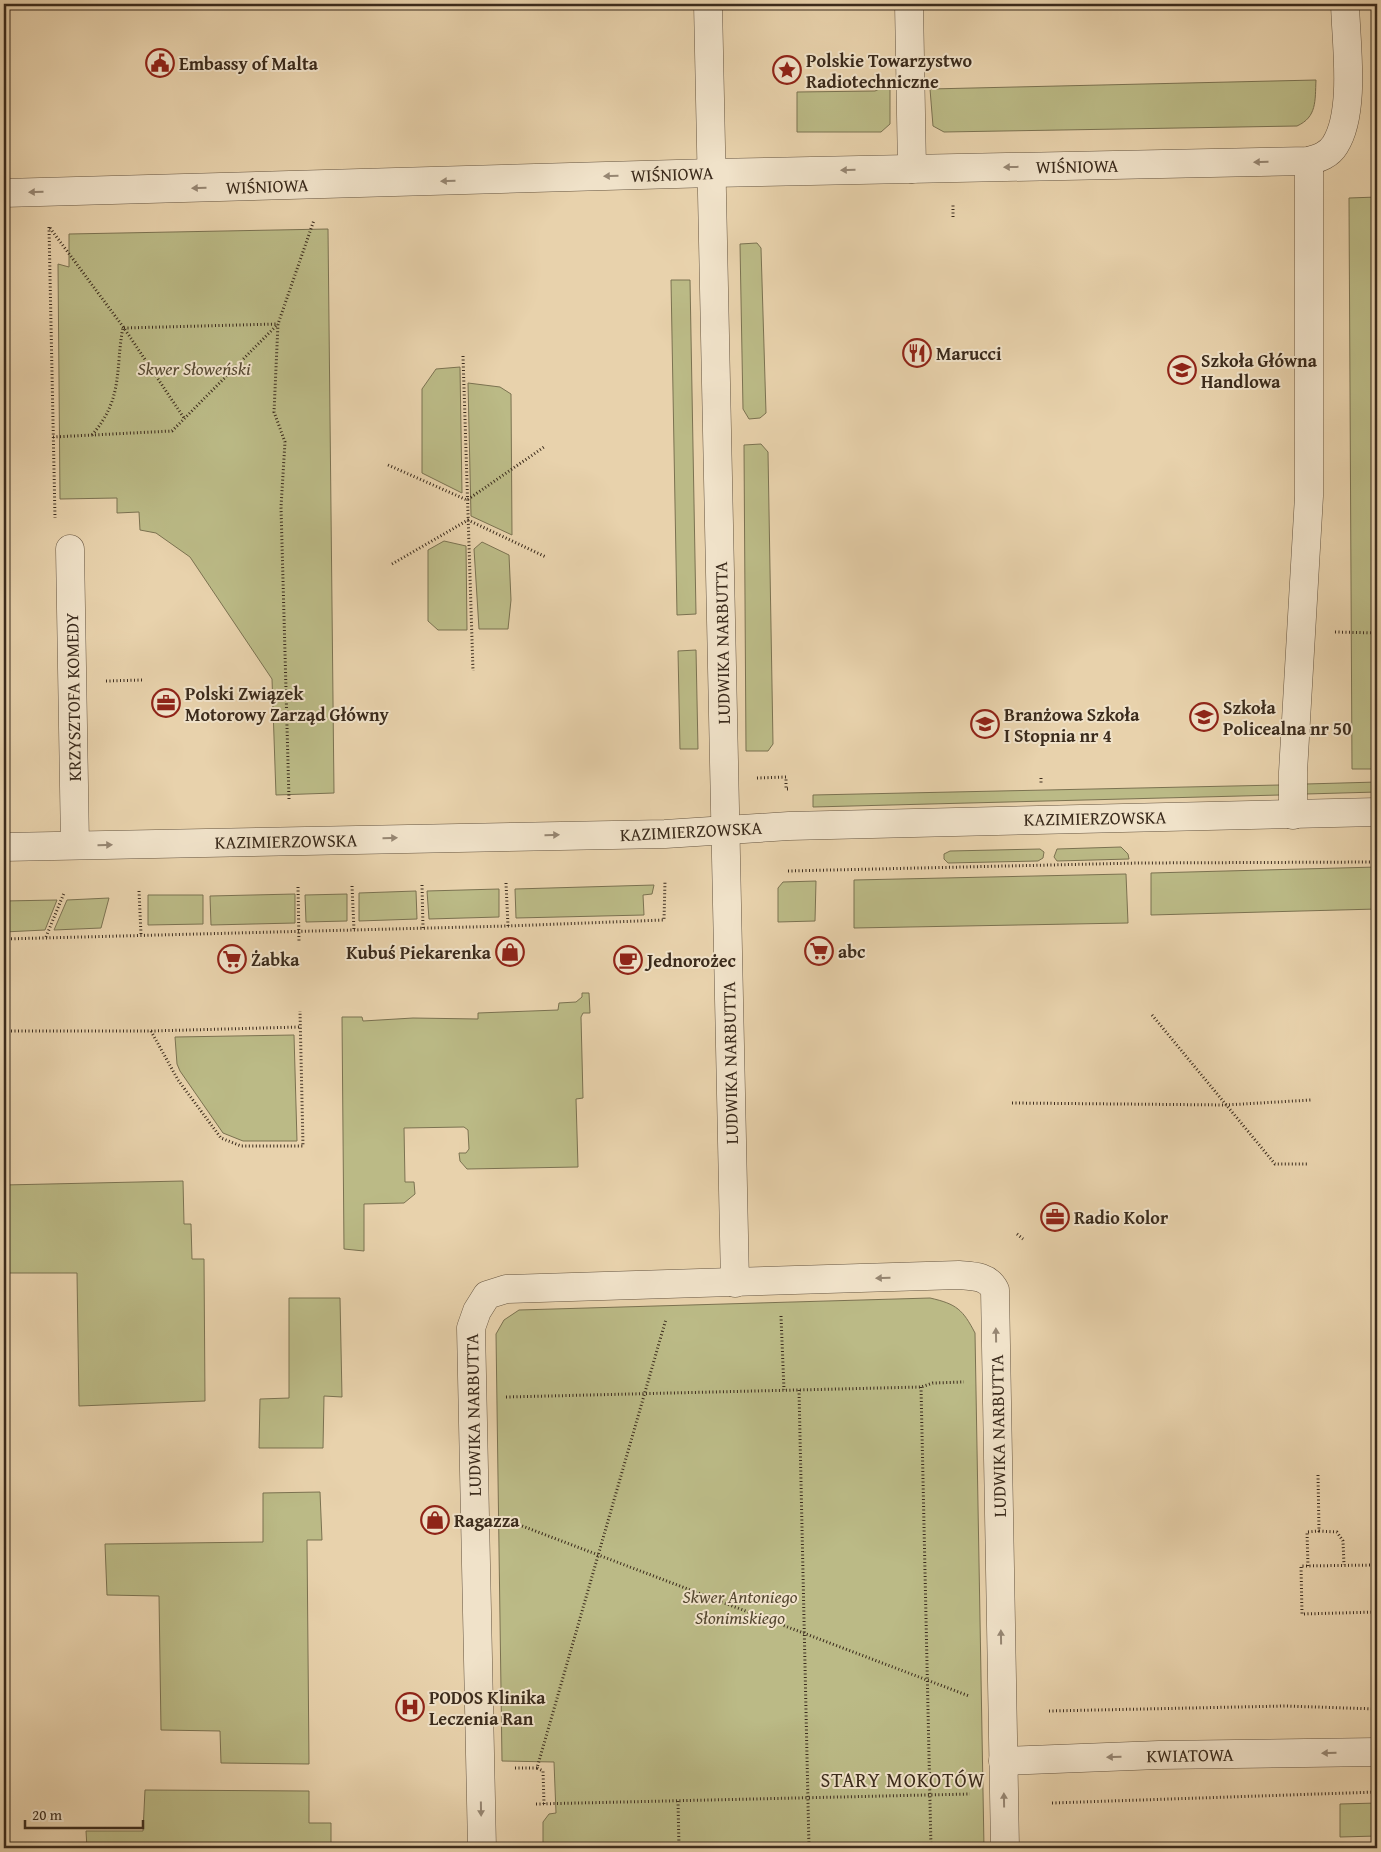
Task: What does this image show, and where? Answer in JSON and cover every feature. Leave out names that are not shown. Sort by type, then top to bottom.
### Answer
[{"type":"street","name":"LUDWIKA NARBUTTA","points":[[708,4],[735,1283]]},
{"type":"street","points":[[909,4],[912,169]]},
{"type":"street","name":"WIŚNIOWA","points":[[4,192],[712,173],[1309,161],[1325,156],[1335,146],[1345,118],[1347,91],[1345,4]]},
{"type":"street","points":[[1293,815],[1293,772],[1308,496],[1309,161]]},
{"type":"street","name":"KRZYSZTOFA KOMEDY","points":[[70,549],[75,845]]},
{"type":"street","name":"KAZIMIERZOWSKA","points":[[4,847],[665,834],[789,826],[1377,812]]},
{"type":"street","name":"LUDWIKA NARBUTTA","points":[[482,1848],[471,1328],[476,1311],[487,1295],[506,1289],[959,1275],[983,1278],[991,1283],[995,1290],[1005,1848]]},
{"type":"street","name":"KWIATOWA","points":[[1004,1761],[1159,1755],[1377,1752]]},
{"type":"path","points":[[953,202],[953,217]]},
{"type":"path","points":[[289,799],[282,507],[285,442],[274,412],[278,324],[314,220]]},
{"type":"path","points":[[50,227],[124,327],[184,418]]},
{"type":"path","points":[[124,327],[278,324]]},
{"type":"path","points":[[53,437],[172,431],[278,324]]},
{"type":"path","points":[[92,435],[108,413],[117,385],[124,327]]},
{"type":"path","points":[[463,356],[473,671]]},
{"type":"path","points":[[467,500],[544,447]]},
{"type":"path","points":[[388,465],[467,500]]},
{"type":"path","points":[[468,520],[546,557]]},
{"type":"path","points":[[392,564],[468,520]]},
{"type":"path","points":[[1333,632],[1377,633]]},
{"type":"path","points":[[109,680],[143,680]]},
{"type":"path","points":[[1041,778],[1041,785]]},
{"type":"path","points":[[788,871],[1138,863],[1377,862]]},
{"type":"path","points":[[4,939],[508,926],[664,920],[664,882]]},
{"type":"path","points":[[506,883],[508,926]]},
{"type":"path","points":[[422,885],[423,928]]},
{"type":"path","points":[[352,886],[354,930]]},
{"type":"path","points":[[298,887],[299,942]]},
{"type":"path","points":[[139,891],[141,934]]},
{"type":"path","points":[[46,937],[64,892]]},
{"type":"path","points":[[151,1031],[178,1080],[221,1138],[241,1146],[303,1146],[300,1011]]},
{"type":"path","points":[[1152,1015],[1275,1164],[1308,1164]]},
{"type":"path","points":[[4,1031],[151,1031],[300,1027]]},
{"type":"path","points":[[1012,1103],[1226,1105],[1311,1100]]},
{"type":"path","points":[[1017,1234],[1023,1239]]},
{"type":"path","points":[[781,1312],[784,1390]]},
{"type":"path","points":[[537,1768],[668,1314]]},
{"type":"path","points":[[505,1396],[922,1387],[933,1383],[967,1382]]},
{"type":"path","points":[[922,1387],[931,1848]]},
{"type":"path","points":[[799,1390],[809,1848]]},
{"type":"path","points":[[1318,1476],[1319,1531]]},
{"type":"path","points":[[508,1521],[973,1698]]},
{"type":"path","points":[[1308,1566],[1307,1532],[1319,1531],[1337,1532],[1343,1541],[1344,1565]]},
{"type":"path","points":[[1377,1565],[1301,1566],[1302,1614],[1377,1612]]},
{"type":"path","points":[[1049,1711],[1285,1706],[1377,1709]]},
{"type":"path","points":[[506,1768],[537,1768],[544,1771],[544,1804]]},
{"type":"path","points":[[1052,1803],[1377,1792]]},
{"type":"path","points":[[536,1804],[974,1794]]},
{"type":"path","points":[[678,1801],[679,1848]]},
{"type":"green space","points":[[1316,80],[1315,101],[1312,113],[1304,122],[1297,126],[944,132],[933,126],[930,89]]},
{"type":"green space","points":[[890,84],[890,124],[881,132],[797,132],[797,92],[875,91]]},
{"type":"green space","points":[[1377,197],[1377,769],[1352,769],[1349,198]]},
{"type":"green space","name":"Skwer Słoweński","points":[[328,229],[334,793],[276,795],[272,679],[190,557],[156,533],[140,530],[139,512],[117,513],[117,498],[60,499],[58,264],[69,267],[69,234]]},
{"type":"green space","points":[[757,243],[761,248],[766,413],[760,418],[749,419],[743,409],[740,244]]},
{"type":"green space","points":[[671,280],[690,280],[696,614],[677,615]]},
{"type":"green space","points":[[460,367],[462,493],[422,473],[422,389],[436,369]]},
{"type":"green space","points":[[468,383],[500,387],[511,394],[512,535],[471,516]]},
{"type":"green space","points":[[761,444],[768,452],[773,744],[768,751],[746,751],[744,445]]},
{"type":"green space","points":[[444,541],[466,546],[467,630],[438,630],[428,621],[428,550]]},
{"type":"green space","points":[[482,542],[509,555],[511,600],[508,629],[479,629],[474,549]]},
{"type":"green space","points":[[696,650],[698,749],[680,749],[678,651]]},
{"type":"green space","points":[[1377,782],[1377,792],[1306,794],[1306,784]]},
{"type":"green space","points":[[1280,785],[1280,795],[813,807],[813,795]]},
{"type":"green space","points":[[1121,847],[1128,854],[1129,859],[1057,861],[1054,857],[1057,849]]},
{"type":"green space","points":[[1040,849],[1044,852],[1043,858],[1038,861],[948,863],[944,859],[944,854],[950,851]]},
{"type":"green space","points":[[1377,867],[1377,909],[1151,915],[1151,873]]},
{"type":"green space","points":[[1126,874],[1128,923],[854,928],[854,880]]},
{"type":"green space","points":[[816,881],[815,921],[778,922],[778,888],[783,882]]},
{"type":"green space","points":[[654,885],[652,894],[643,895],[644,915],[516,918],[515,889]]},
{"type":"green space","points":[[499,889],[499,917],[429,919],[427,891]]},
{"type":"green space","points":[[416,891],[417,919],[359,921],[359,893]]},
{"type":"green space","points":[[295,894],[295,923],[211,925],[210,896]]},
{"type":"green space","points":[[347,894],[347,921],[306,922],[305,895]]},
{"type":"green space","points":[[148,895],[203,895],[203,924],[148,925]]},
{"type":"green space","points":[[109,898],[101,928],[54,930],[67,900]]},
{"type":"green space","points":[[57,900],[45,930],[4,932],[4,901]]},
{"type":"green space","points":[[582,993],[589,993],[590,1013],[583,1013],[581,1017],[583,1098],[576,1099],[578,1167],[467,1169],[460,1161],[459,1153],[466,1153],[469,1149],[468,1130],[464,1127],[404,1128],[405,1182],[414,1182],[415,1194],[404,1203],[364,1204],[364,1251],[344,1249],[342,1017],[362,1017],[363,1021],[413,1018],[478,1019],[478,1013],[558,1010],[559,1003],[576,1002],[582,997]]},
{"type":"green space","points":[[294,1035],[297,1141],[243,1141],[223,1133],[180,1071],[177,1064],[175,1037]]},
{"type":"green space","points":[[183,1181],[184,1224],[191,1224],[192,1259],[204,1259],[205,1401],[79,1406],[77,1273],[4,1273],[4,1185]]},
{"type":"green space","points":[[289,1298],[340,1298],[342,1397],[324,1396],[323,1448],[259,1448],[260,1399],[289,1398]]},
{"type":"green space","name":"Skwer Antoniego Słonimskiego","points":[[930,1298],[947,1303],[958,1309],[963,1313],[975,1333],[984,1848],[543,1848],[543,1822],[549,1814],[556,1813],[554,1762],[502,1761],[496,1334],[504,1320],[519,1310]]},
{"type":"green space","points":[[320,1492],[322,1540],[307,1540],[309,1764],[221,1763],[220,1731],[161,1730],[159,1596],[107,1595],[105,1544],[263,1542],[263,1493]]},
{"type":"green space","points":[[145,1790],[309,1791],[309,1823],[331,1823],[331,1848],[87,1848],[86,1831],[143,1831]]},
{"type":"green space","points":[[1377,1803],[1377,1836],[1340,1837],[1340,1804]]},
{"type":"place","name":"Embassy of Malta","points":[[160,63]]},
{"type":"place","name":"Polskie Towarzystwo Radiotechniczne","points":[[787,70]]},
{"type":"place","name":"Marucci","points":[[917,353]]},
{"type":"place","name":"Szkoła Główna Handlowa","points":[[1182,370]]},
{"type":"place","name":"Polski Związek Motorowy Zarząd Główny","points":[[166,703]]},
{"type":"place","name":"Szkoła Policealna nr 50","points":[[1204,717]]},
{"type":"place","name":"Branżowa Szkoła I Stopnia nr 4","points":[[985,724]]},
{"type":"place","name":"abc","points":[[819,951]]},
{"type":"place","name":"Kubuś Piekarenka","points":[[510,952]]},
{"type":"place","name":"Żabka","points":[[232,959]]},
{"type":"place","name":"Jednorożec","points":[[628,960]]},
{"type":"place","name":"Radio Kolor","points":[[1055,1217]]},
{"type":"place","name":"Ragazza","points":[[435,1520]]},
{"type":"place","name":"PODOS Klinika Leczenia Ran","points":[[410,1707]]},
{"type":"district","name":"STARY MOKOTÓW","points":[[903,1779]]}]
